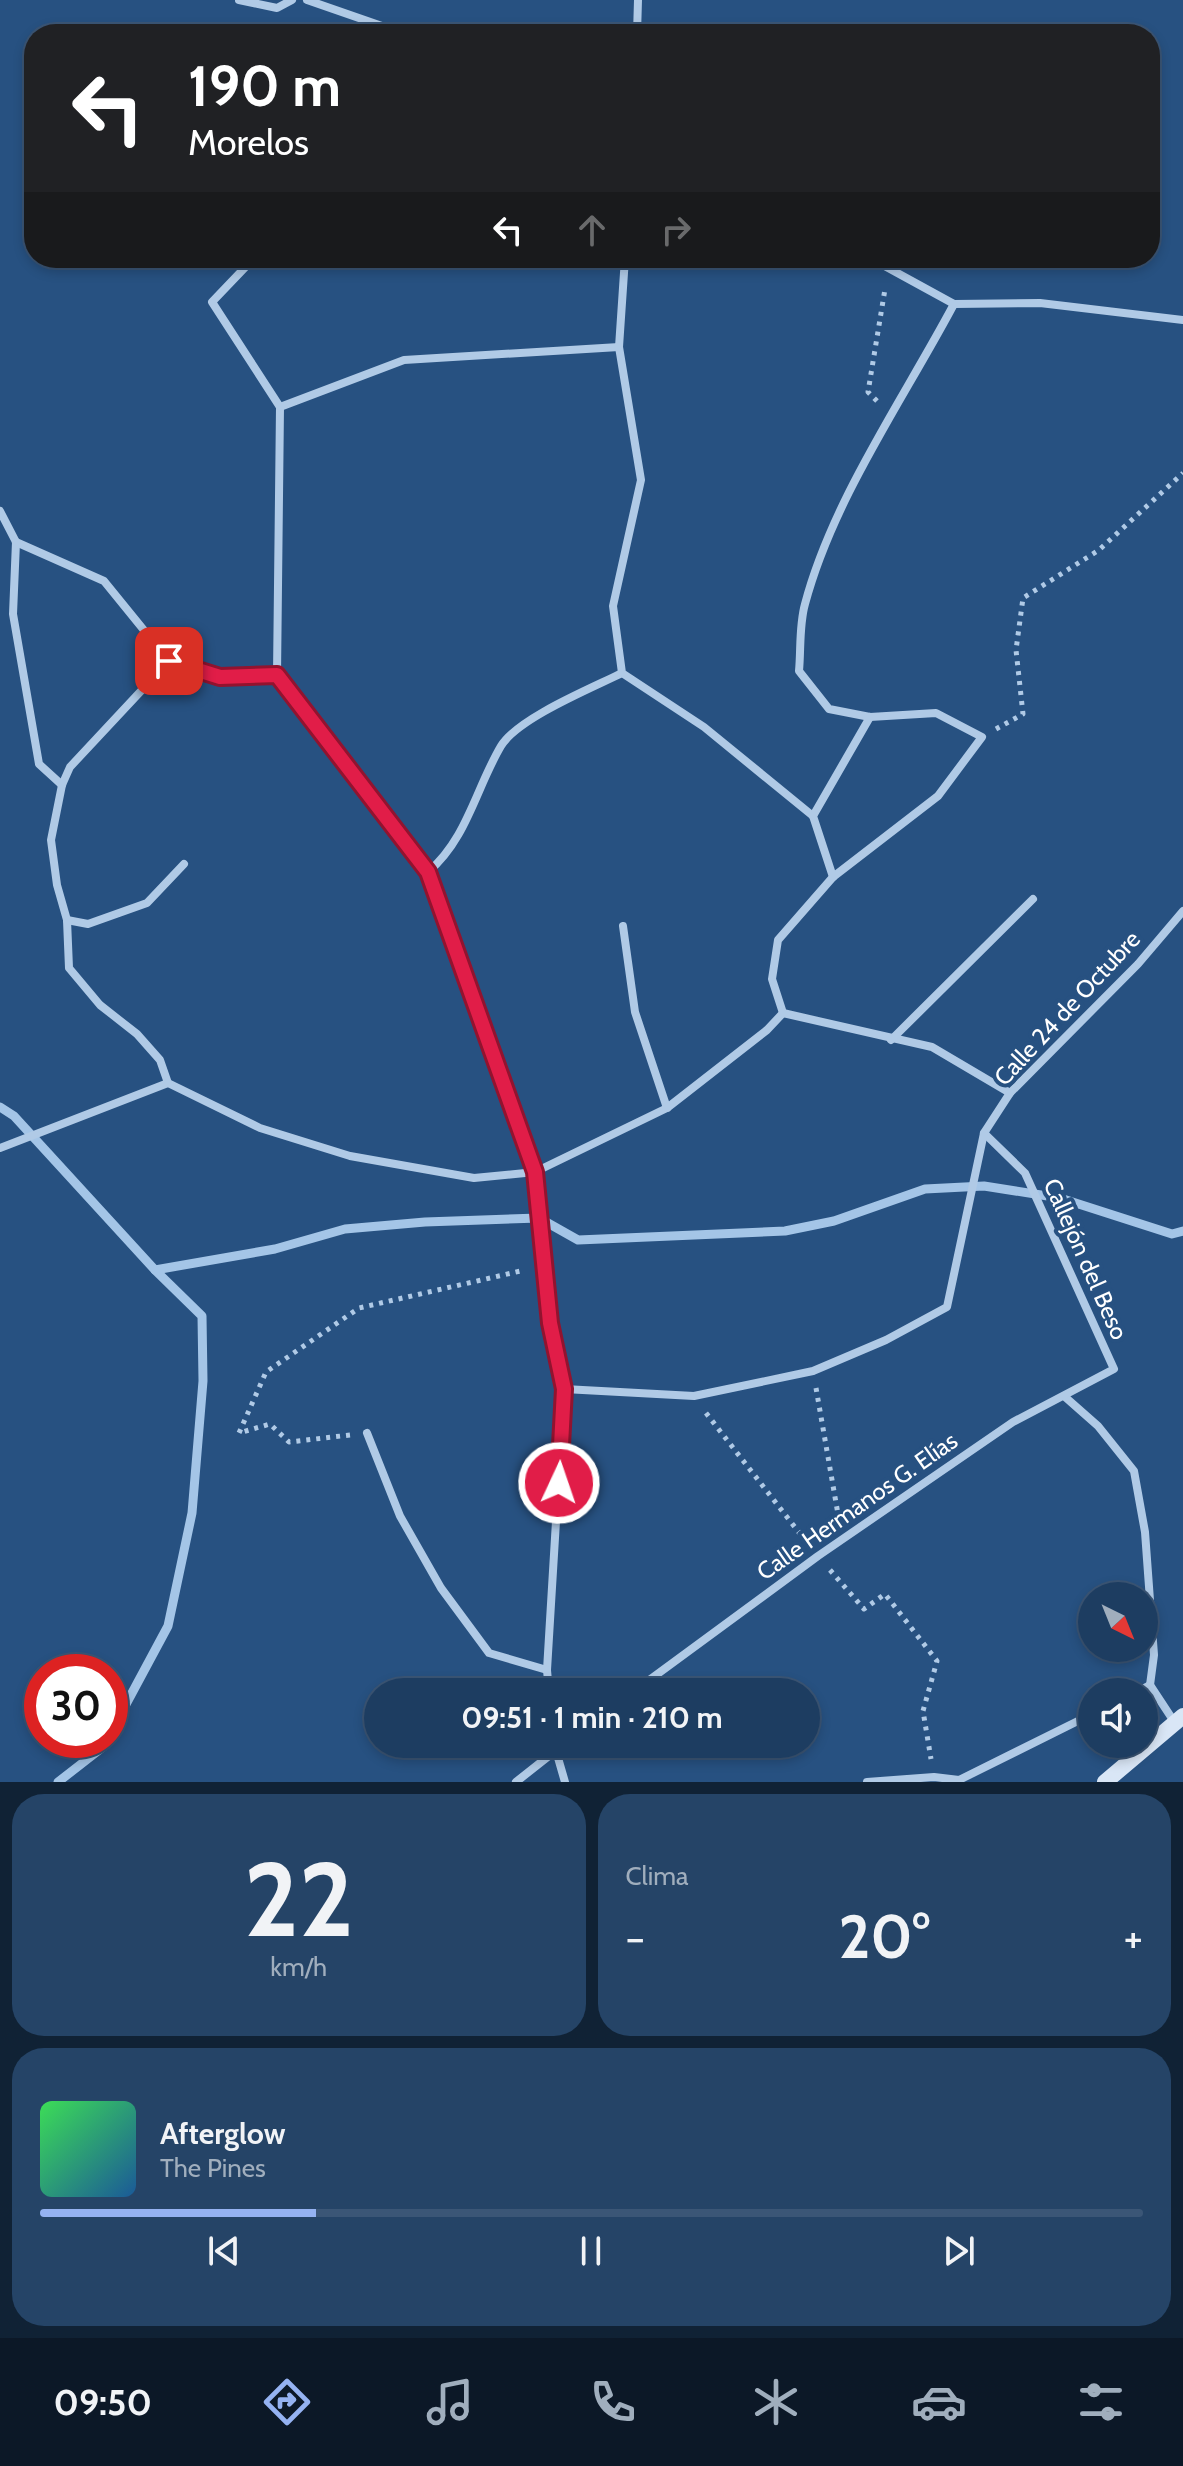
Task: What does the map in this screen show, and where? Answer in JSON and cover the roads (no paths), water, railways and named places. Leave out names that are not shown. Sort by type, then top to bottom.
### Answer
[{"type":"street","points":[[239,0],[277,8],[292,0]]},
{"type":"street","points":[[307,0],[376,24]]},
{"type":"street","points":[[637,24],[638,0]]},
{"type":"street","points":[[244,268],[212,302],[280,407],[277,675],[428,872],[535,1172],[550,1323],[564,1389],[548,1678]]},
{"type":"street","points":[[624,268],[619,347],[641,480],[613,606],[622,673],[704,727],[813,816],[833,877]]},
{"type":"street","points":[[889,268],[954,304],[1040,303],[1183,320]]},
{"type":"street","points":[[783,1013],[772,979],[778,940],[833,877],[938,796],[982,737],[936,713],[870,717],[829,709],[799,671],[804,607],[825,544],[891,415],[954,304]]},
{"type":"street","points":[[280,407],[404,360],[619,347]]},
{"type":"street","points":[[0,511],[16,542],[13,614],[39,764],[62,785]]},
{"type":"street","points":[[16,542],[104,581],[169,661],[220,677],[277,675]]},
{"type":"street","points":[[168,1083],[160,1060],[137,1034],[100,1005],[69,968],[67,920],[57,885],[51,840],[62,785],[70,767],[169,661]]},
{"type":"street","points":[[428,872],[446,856],[503,743],[544,711],[622,673]]},
{"type":"street","points":[[813,816],[870,717]]},
{"type":"street","points":[[67,920],[88,924],[147,903],[184,864]]},
{"type":"street","points":[[891,1040],[1033,899]]},
{"type":"street","name":"Calle 24 de Octubre","points":[[564,1389],[694,1396],[813,1371],[886,1340],[947,1307],[984,1133],[1010,1093],[1138,964],[1183,911]]},
{"type":"street","points":[[623,926],[635,1012],[667,1108]]},
{"type":"street","points":[[783,1013],[932,1047],[1010,1093]]},
{"type":"street","points":[[0,1148],[168,1083],[193,1092],[260,1128],[350,1156],[474,1178],[535,1172],[667,1108],[767,1030],[783,1013]]},
{"type":"street","name":"Callejón del Beso","points":[[984,1133],[1025,1173],[1114,1369]]},
{"type":"street","name":"Calle Hermanos G. Elías","points":[[652,1678],[818,1556],[1013,1422],[1114,1369]]},
{"type":"street","points":[[1064,1396],[1098,1426],[1134,1471],[1145,1532],[1153,1639],[1150,1678]]},
{"type":"street","points":[[367,1433],[400,1516],[441,1588],[489,1653],[547,1670]]},
{"type":"street","points":[[1105,1782],[1179,1719],[1158,1694]]},
{"type":"street","points":[[867,1782],[934,1777],[959,1780],[1078,1721]]},
{"type":"street","points":[[516,1782],[543,1758]]},
{"type":"street","points":[[557,1758],[565,1782]]},
{"type":"waterway","points":[[0,1107],[14,1116],[155,1270],[202,1316],[203,1381],[192,1513],[168,1626],[128,1700]]},
{"type":"waterway","points":[[155,1270],[275,1249],[345,1229],[425,1222],[539,1218],[578,1240],[785,1231],[834,1221],[925,1189],[984,1186],[1060,1198],[1172,1234],[1183,1231]]},
{"type":"waterway","points":[[58,1782],[89,1758]]}]
